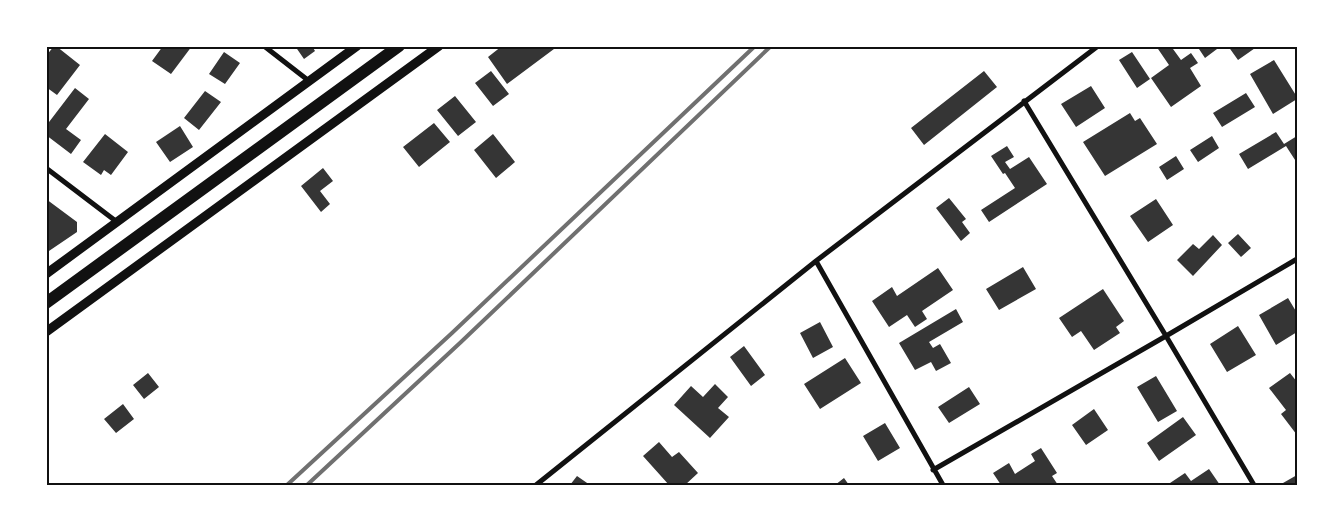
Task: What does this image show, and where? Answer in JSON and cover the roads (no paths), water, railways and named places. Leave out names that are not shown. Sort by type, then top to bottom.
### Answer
[{"type":"main road","points":[[46,303],[399,46]]},
{"type":"street","points":[[264,46],[310,81]]},
{"type":"street","points":[[46,274],[357,46]]},
{"type":"street","points":[[46,332],[439,46]]},
{"type":"street","points":[[536,485],[816,261],[1098,46]]},
{"type":"street","points":[[1024,101],[1254,485]]},
{"type":"street","points":[[46,168],[118,222]]},
{"type":"street","points":[[933,470],[1297,259]]},
{"type":"street","points":[[816,261],[943,485]]},
{"type":"railway","points":[[287,485],[452,333],[755,46]]},
{"type":"railway","points":[[307,485],[461,342],[771,46]]}]
